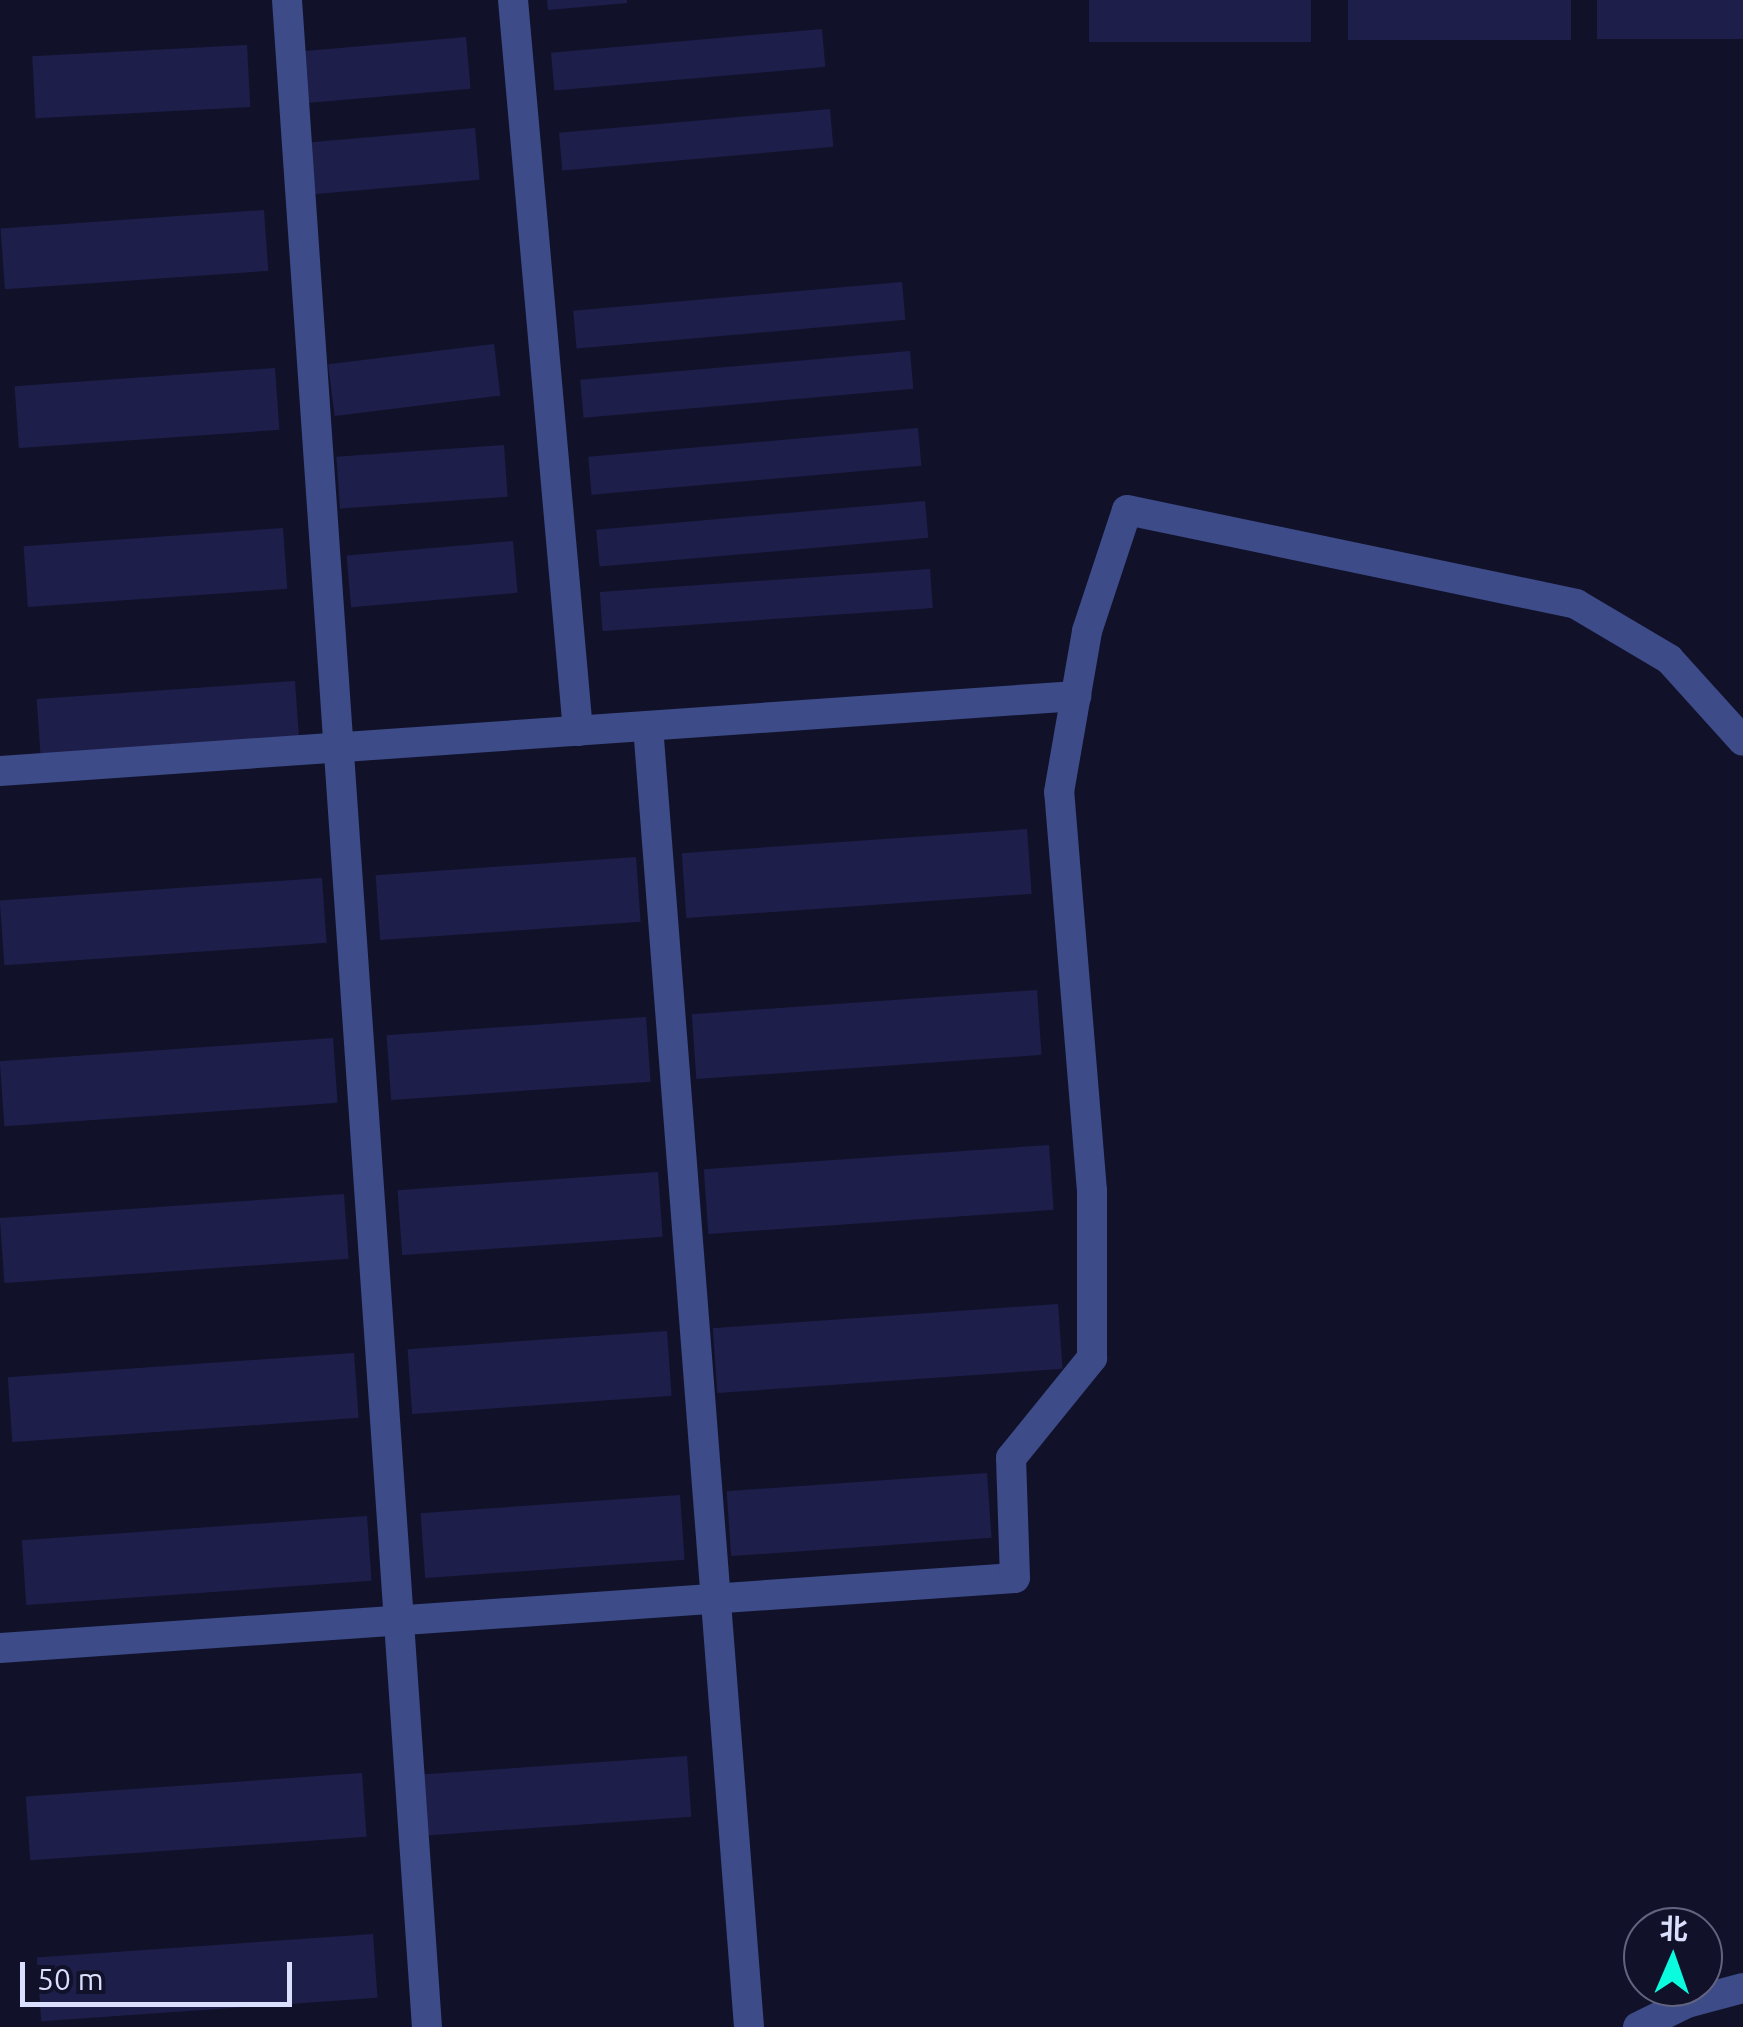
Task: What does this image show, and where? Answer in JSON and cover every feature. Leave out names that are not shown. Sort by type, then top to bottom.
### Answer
[{"type":"street","points":[[288,0],[427,2027]]},
{"type":"street","points":[[513,0],[578,731]]},
{"type":"street","points":[[0,1648],[1016,1578],[1011,1458],[1092,1358],[1092,1191],[1059,792],[1087,631],[1127,510],[1576,604],[1669,659],[1743,742]]},
{"type":"street","points":[[0,771],[1076,696]]},
{"type":"street","points":[[648,726],[749,2027]]},
{"type":"street","points":[[1638,2027],[1687,2003],[1743,1988]]},
{"type":"building","points":[[547,0],[627,0],[627,3],[548,10]]},
{"type":"building","points":[[1089,0],[1311,0],[1311,42],[1089,42]]},
{"type":"building","points":[[1348,0],[1571,0],[1571,40],[1348,40]]},
{"type":"building","points":[[1597,0],[1743,0],[1743,39],[1597,39]]},
{"type":"building","points":[[822,29],[825,67],[554,91],[551,53]]},
{"type":"building","points":[[466,37],[471,89],[304,103],[300,52]]},
{"type":"building","points":[[247,45],[250,107],[36,118],[32,56]]},
{"type":"building","points":[[830,109],[833,147],[562,171],[559,133]]},
{"type":"building","points":[[475,128],[480,180],[313,194],[309,143]]},
{"type":"building","points":[[264,210],[268,271],[5,289],[1,228]]},
{"type":"building","points":[[902,282],[905,320],[577,349],[573,311]]},
{"type":"building","points":[[494,344],[500,396],[335,416],[328,364]]},
{"type":"building","points":[[910,351],[913,389],[584,418],[580,380]]},
{"type":"building","points":[[275,368],[279,430],[19,448],[15,386]]},
{"type":"building","points":[[918,428],[921,466],[592,495],[588,457]]},
{"type":"building","points":[[504,445],[508,497],[340,509],[336,457]]},
{"type":"building","points":[[925,501],[928,538],[599,567],[596,530]]},
{"type":"building","points":[[283,528],[287,589],[28,607],[24,546]]},
{"type":"building","points":[[513,541],[518,593],[351,607],[347,556]]},
{"type":"building","points":[[930,569],[933,608],[603,631],[600,592]]},
{"type":"building","points":[[295,681],[299,742],[41,760],[37,699]]},
{"type":"building","points":[[1027,829],[1032,894],[686,918],[682,853]]},
{"type":"building","points":[[636,857],[641,922],[380,940],[376,875]]},
{"type":"building","points":[[322,878],[327,943],[4,965],[0,901]]},
{"type":"building","points":[[1037,990],[1042,1055],[696,1079],[692,1014]]},
{"type":"building","points":[[646,1017],[651,1082],[391,1100],[387,1035]]},
{"type":"building","points":[[333,1038],[338,1103],[4,1126],[0,1061]]},
{"type":"building","points":[[1049,1145],[1054,1210],[708,1234],[704,1169]]},
{"type":"building","points":[[658,1172],[663,1237],[402,1255],[398,1190]]},
{"type":"building","points":[[344,1194],[349,1259],[4,1283],[0,1218]]},
{"type":"building","points":[[1058,1304],[1063,1369],[717,1393],[713,1328]]},
{"type":"building","points":[[667,1331],[672,1396],[412,1414],[408,1349]]},
{"type":"building","points":[[354,1353],[359,1418],[12,1442],[8,1377]]},
{"type":"building","points":[[987,1473],[992,1538],[731,1556],[727,1491]]},
{"type":"building","points":[[680,1495],[685,1560],[425,1578],[421,1513]]},
{"type":"building","points":[[367,1516],[372,1581],[26,1605],[22,1540]]},
{"type":"building","points":[[687,1756],[691,1817],[426,1835],[422,1775]]},
{"type":"building","points":[[362,1773],[366,1837],[30,1860],[26,1797]]},
{"type":"building","points":[[373,1934],[377,1998],[41,2021],[37,1958]]}]
